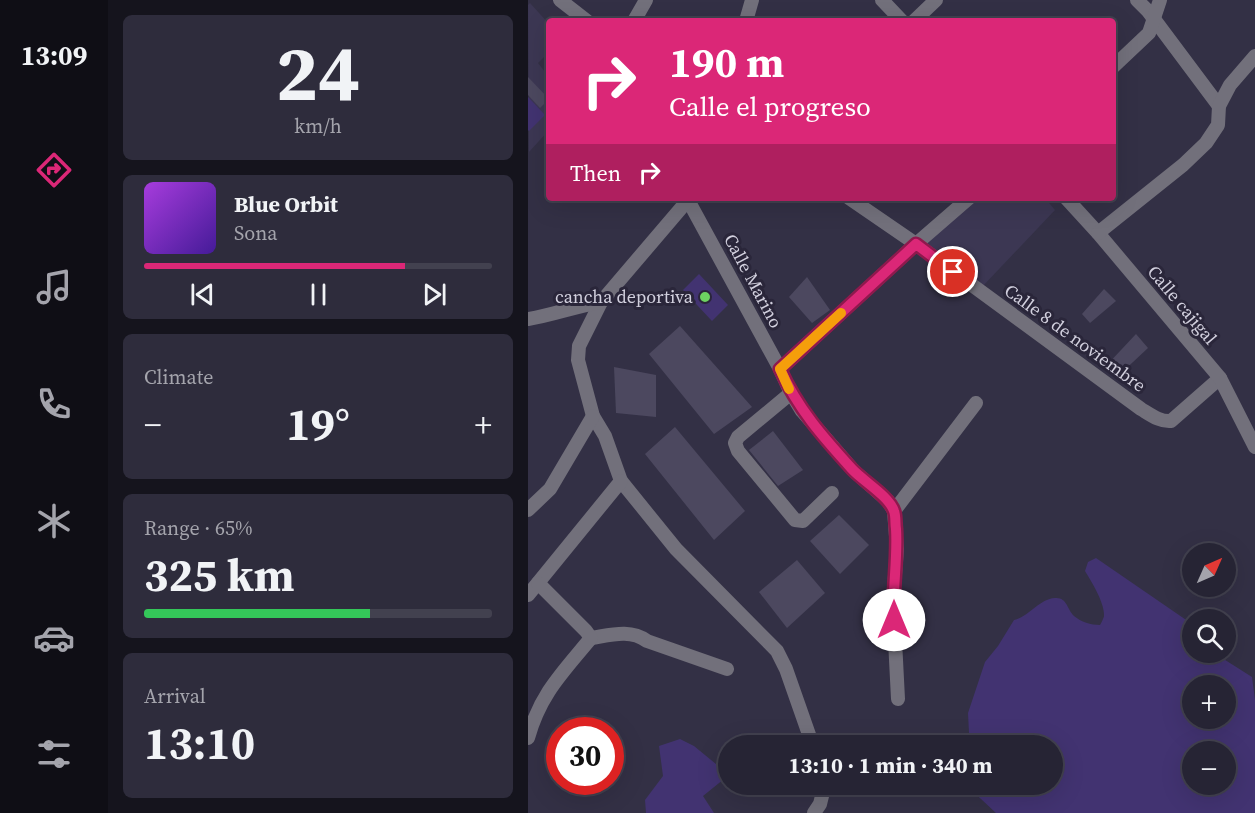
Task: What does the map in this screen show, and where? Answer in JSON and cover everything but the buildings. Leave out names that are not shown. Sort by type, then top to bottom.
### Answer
[{"type":"street","points":[[560,0],[583,18]]},
{"type":"street","points":[[636,18],[646,0]]},
{"type":"street","points":[[747,18],[752,0]]},
{"type":"street","points":[[882,0],[899,18]]},
{"type":"street","points":[[917,18],[936,0]]},
{"type":"street","points":[[1137,0],[1219,105]]},
{"type":"street","points":[[1116,64],[1149,33],[1160,0]]},
{"type":"street","points":[[1098,233],[1183,165],[1206,143],[1218,125],[1219,105],[1230,85],[1255,56]]},
{"type":"street","points":[[686,201],[601,302],[578,352],[593,416],[605,436],[621,481],[676,549],[777,651],[786,669],[809,735]]},
{"type":"street","name":"Calle Marino","points":[[689,201],[802,411],[854,471],[888,501],[894,511]]},
{"type":"street","name":"Calle 8 de noviembre","points":[[853,201],[916,244],[1141,409],[1164,422],[1171,421],[1220,378]]},
{"type":"street","points":[[780,369],[966,201]]},
{"type":"street","name":"Calle cajigal","points":[[1069,201],[1220,378],[1255,447]]},
{"type":"street","points":[[528,319],[601,302]]},
{"type":"street","points":[[791,393],[738,436],[735,443],[738,451],[795,520],[803,521],[832,493]]},
{"type":"street","points":[[898,699],[893,601],[897,549],[894,511],[976,403]]},
{"type":"street","points":[[528,510],[550,489],[593,416]]},
{"type":"street","points":[[528,595],[621,481]]},
{"type":"street","points":[[538,583],[591,638]]},
{"type":"street","points":[[528,738],[534,716],[549,688],[591,638],[627,633],[639,635],[647,641],[727,669]]},
{"type":"street","points":[[814,813],[822,795]]},
{"type":"shaded area","points":[[530,3],[546,21],[546,55],[538,63],[546,73],[546,133],[529,152],[528,5]]},
{"type":"shaded area","points":[[528,97],[545,115],[529,131],[528,130]]},
{"type":"shaded area","points":[[974,201],[1048,201],[1055,210],[982,287],[924,242]]},
{"type":"shaded area","name":"cancha deportiva","points":[[699,274],[728,305],[712,321],[683,290]]},
{"type":"shaded area","points":[[1096,558],[1182,617],[1182,663],[1230,663],[1252,677],[1255,700],[1255,813],[996,813],[977,795],[1063,795],[1063,735],[968,735],[968,713],[985,662],[1014,620],[1044,601],[1059,598],[1077,618],[1086,623],[1100,625],[1104,611],[1097,592],[1085,571],[1088,562]]},
{"type":"shaded area","points":[[680,739],[694,746],[718,766],[718,784],[703,796],[714,813],[646,813],[645,800],[663,776],[659,746]]},
{"type":"slow traffic","points":[[789,389],[780,369],[841,313]]},
{"type":"place","name":"cancha deportiva","points":[[705,297]]},
{"type":"route","points":[[894,620],[893,601],[897,549],[894,511],[888,501],[854,471],[802,411],[780,369],[916,244],[953,272]]}]
